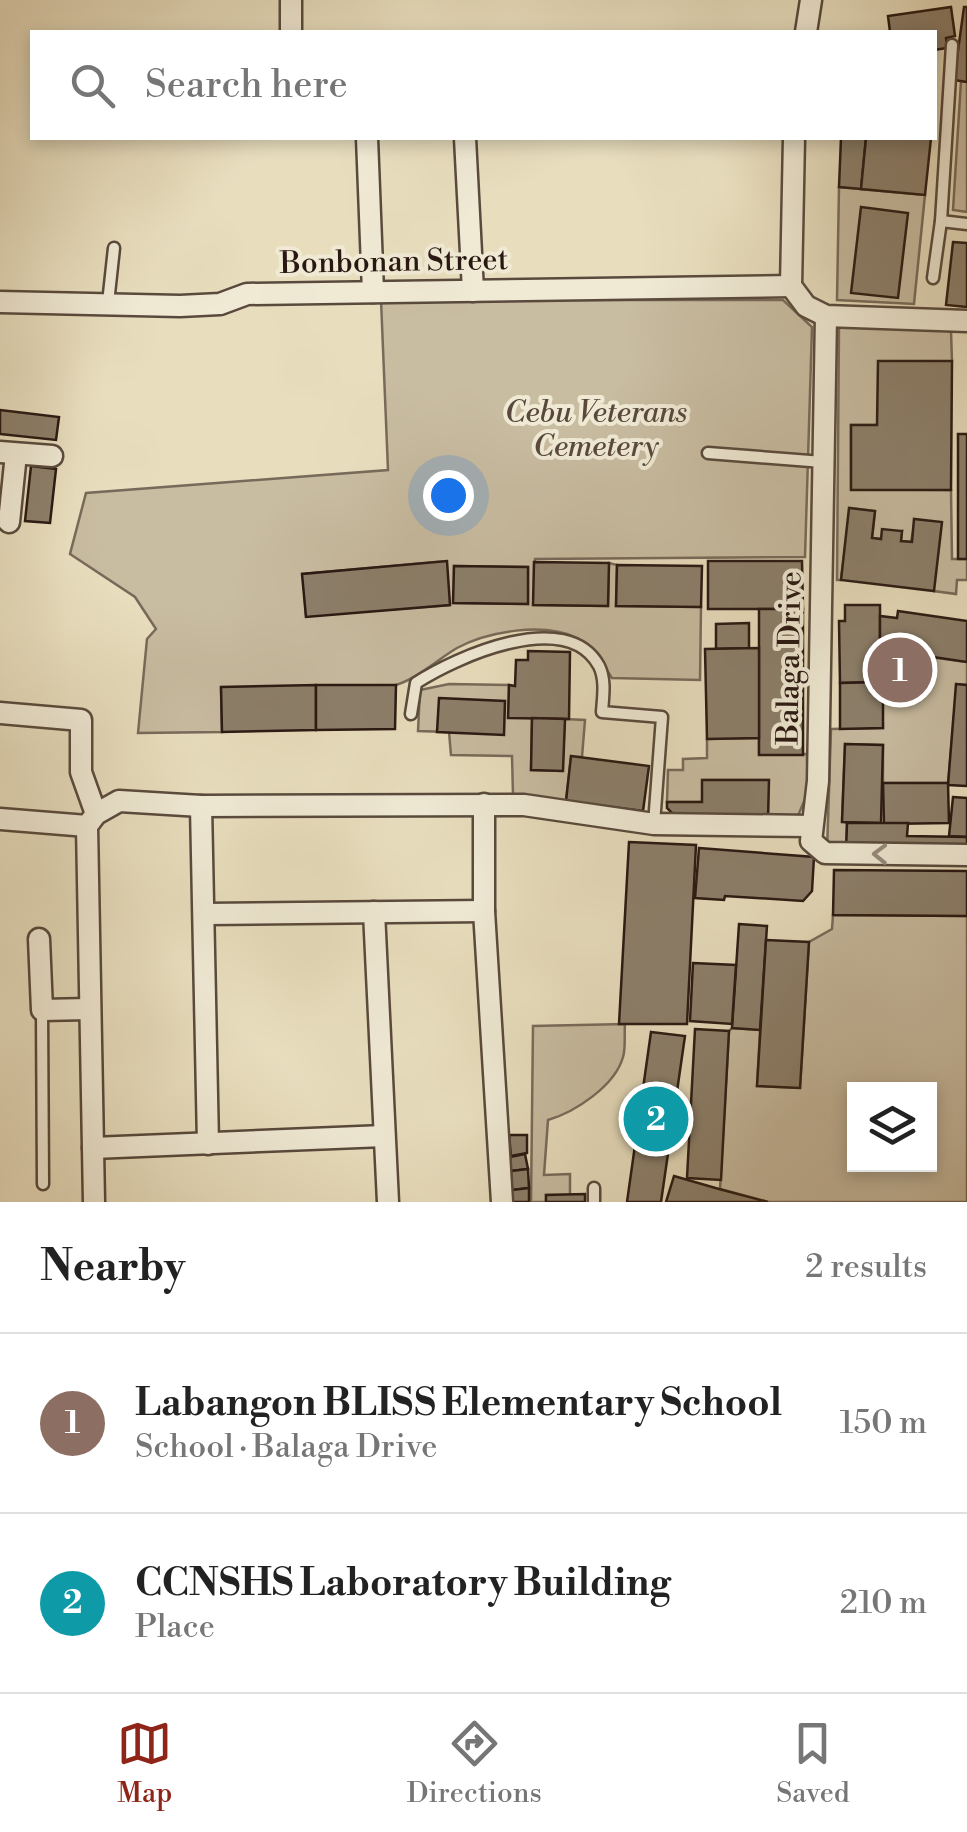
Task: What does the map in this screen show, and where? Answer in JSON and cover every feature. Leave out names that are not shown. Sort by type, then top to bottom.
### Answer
[{"type":"street","points":[[291,30],[292,0]]},
{"type":"street","points":[[806,30],[811,0]]},
{"type":"street","points":[[367,140],[373,292]]},
{"type":"street","points":[[466,140],[473,291]]},
{"type":"street","points":[[794,140],[791,286],[806,306],[826,316],[967,321]]},
{"type":"street","name":"Bonbonan Street","points":[[0,302],[180,306],[220,304],[248,294],[791,286]]},
{"type":"street","name":"Balaga Drive","points":[[811,826],[818,781],[826,316]]},
{"type":"street","points":[[9,522],[8,453],[52,456]]},
{"type":"street","points":[[0,713],[81,720],[80,772],[92,820],[89,1008],[94,1202]]},
{"type":"street","points":[[0,819],[92,820],[119,801],[202,806],[524,805],[654,824],[811,826],[811,841],[825,852],[967,855]]},
{"type":"street","points":[[484,804],[484,911],[502,1202]]},
{"type":"street","points":[[202,806],[208,1144]]},
{"type":"street","points":[[206,914],[484,911]]},
{"type":"street","points":[[374,912],[388,1202]]},
{"type":"street","points":[[40,939],[42,1010],[89,1008]]},
{"type":"street","points":[[93,1148],[384,1136]]},
{"type":"lane","points":[[933,278],[941,221],[952,45]]},
{"type":"lane","points":[[941,221],[967,224]]},
{"type":"lane","points":[[108,303],[114,248]]},
{"type":"lane","points":[[708,453],[824,462]]},
{"type":"lane","points":[[410,714],[416,683],[441,667],[493,646],[570,642],[598,666],[604,684],[602,712],[662,718],[654,824]]},
{"type":"lane","points":[[42,1010],[43,1184]]},
{"type":"lane","points":[[594,1188],[594,1202]]},
{"type":"green space","points":[[961,81],[967,82],[967,212],[953,210]]},
{"type":"green space","points":[[839,187],[925,195],[914,304],[837,300]]},
{"type":"green space","name":"Cebu Veterans Cemetery","points":[[381,300],[783,300],[812,327],[805,557],[535,559],[534,605],[608,606],[609,563],[617,565],[616,606],[701,607],[700,680],[612,678],[592,650],[577,638],[549,630],[516,631],[470,642],[416,676],[391,686],[221,688],[222,732],[138,733],[147,639],[156,629],[135,597],[70,554],[86,493],[388,470]],"holes":[[[446,561],[449,605],[306,616],[303,574]],[[454,566],[528,567],[528,604],[454,603]]]},
{"type":"green space","points":[[839,327],[951,331],[952,361],[877,425],[851,425],[851,489],[951,490],[952,559],[967,559],[967,580],[957,580],[956,594],[934,591],[915,520],[911,542],[901,541],[902,531],[881,539],[872,538],[875,511],[850,508],[841,580],[837,580]]},
{"type":"green space","points":[[880,646],[892,647],[893,652],[967,662],[967,685],[957,684],[948,783],[883,783],[883,745],[845,744],[842,821],[847,823],[846,851],[827,851],[831,729],[883,728]]},
{"type":"green space","points":[[449,684],[509,685],[509,717],[532,718],[531,770],[562,771],[565,719],[585,720],[582,757],[571,757],[566,801],[513,795],[512,756],[451,755],[449,732],[418,731],[420,690]]},
{"type":"green space","points":[[759,738],[759,754],[807,754],[808,792],[797,818],[768,818],[768,780],[703,780],[702,802],[667,802],[668,770],[683,770],[683,759],[707,758],[707,739]]},
{"type":"green space","points":[[833,915],[967,916],[967,1202],[768,1202],[720,1189],[729,1031],[760,1030],[757,1086],[800,1088],[809,942],[832,929]]},
{"type":"green space","points":[[625,1024],[624,1053],[612,1078],[581,1104],[548,1120],[544,1175],[570,1174],[570,1195],[546,1195],[546,1202],[531,1202],[533,1026]]},
{"type":"building","points":[[951,7],[955,36],[946,38],[947,48],[937,50],[937,30],[890,30],[888,16]]},
{"type":"building","points":[[967,7],[967,82],[954,80]]},
{"type":"building","points":[[841,140],[866,140],[861,189],[839,187]]},
{"type":"building","points":[[866,140],[931,140],[925,195],[861,189]]},
{"type":"building","points":[[861,207],[908,213],[898,298],[851,293]]},
{"type":"building","points":[[953,242],[967,243],[967,307],[946,305]]},
{"type":"building","points":[[878,361],[952,361],[951,490],[851,490],[851,425],[877,425]]},
{"type":"building","points":[[0,410],[59,417],[56,440],[0,434]]},
{"type":"building","points":[[958,434],[967,434],[967,559],[958,559]]},
{"type":"building","points":[[31,466],[56,469],[50,523],[25,521]]},
{"type":"building","points":[[849,508],[875,511],[872,538],[881,539],[882,529],[902,531],[901,541],[912,542],[914,519],[942,522],[934,591],[841,580]]},
{"type":"building","points":[[447,561],[450,605],[306,617],[302,574]]},
{"type":"building","points":[[708,561],[802,561],[803,609],[708,609]]},
{"type":"building","points":[[534,562],[609,563],[608,606],[533,605]]},
{"type":"building","points":[[617,565],[702,566],[701,607],[616,606]]},
{"type":"building","points":[[454,566],[528,567],[528,604],[453,603]]},
{"type":"building","points":[[845,605],[880,605],[880,682],[840,683],[839,621],[845,621]]},
{"type":"building","points":[[759,609],[803,609],[803,755],[759,755]]},
{"type":"building","points":[[898,611],[967,621],[967,662],[880,646],[880,616],[897,618]]},
{"type":"building","points":[[749,623],[749,648],[716,649],[716,624]]},
{"type":"building","points":[[759,648],[759,738],[707,739],[705,649]]},
{"type":"building","points":[[528,651],[570,652],[569,719],[508,718],[509,685],[515,686],[516,660],[528,660]]},
{"type":"building","points":[[883,682],[883,728],[840,729],[840,683]]},
{"type":"building","points":[[956,684],[967,685],[967,786],[948,785]]},
{"type":"building","points":[[316,685],[316,730],[222,732],[221,687]]},
{"type":"building","points":[[316,685],[396,685],[395,729],[316,730]]},
{"type":"building","points":[[439,698],[505,701],[504,735],[437,732]]},
{"type":"building","points":[[532,718],[565,719],[563,771],[531,770]]},
{"type":"building","points":[[845,744],[883,745],[881,823],[842,822]]},
{"type":"building","points":[[571,756],[649,766],[643,811],[566,801]]},
{"type":"building","points":[[702,780],[769,780],[768,818],[677,818],[667,808],[667,802],[702,802]]},
{"type":"building","points":[[883,783],[948,783],[949,823],[884,824]]},
{"type":"building","points":[[953,797],[967,798],[967,837],[949,836]]},
{"type":"building","points":[[847,823],[908,823],[907,836],[967,837],[967,852],[846,851]]},
{"type":"building","points":[[629,842],[696,845],[687,1024],[619,1024]]},
{"type":"building","points":[[699,848],[814,857],[812,891],[803,901],[695,898]]},
{"type":"building","points":[[834,870],[967,871],[967,916],[833,915]]},
{"type":"building","points":[[739,924],[767,926],[760,1030],[732,1028]]},
{"type":"building","points":[[766,940],[809,942],[800,1088],[757,1086]]},
{"type":"building","points":[[693,963],[736,965],[732,1024],[690,1021]]},
{"type":"building","points":[[695,1029],[729,1031],[721,1180],[687,1178]]},
{"type":"building","points":[[651,1032],[685,1036],[661,1202],[627,1202]]},
{"type":"building","points":[[509,1135],[527,1135],[527,1153],[511,1156]]},
{"type":"building","points":[[525,1154],[528,1169],[511,1171],[510,1157]]},
{"type":"building","points":[[528,1169],[529,1188],[512,1190],[511,1171]]},
{"type":"building","points":[[674,1176],[719,1189],[768,1202],[666,1202]]},
{"type":"building","points":[[529,1188],[529,1202],[512,1202],[512,1190]]},
{"type":"building","points":[[585,1194],[585,1202],[546,1202],[546,1195]]},
{"type":"place","name":"Labangon BLISS Elementary School","points":[[900,670]]},
{"type":"place","name":"CCNSHS Laboratory Building","points":[[656,1119]]}]
